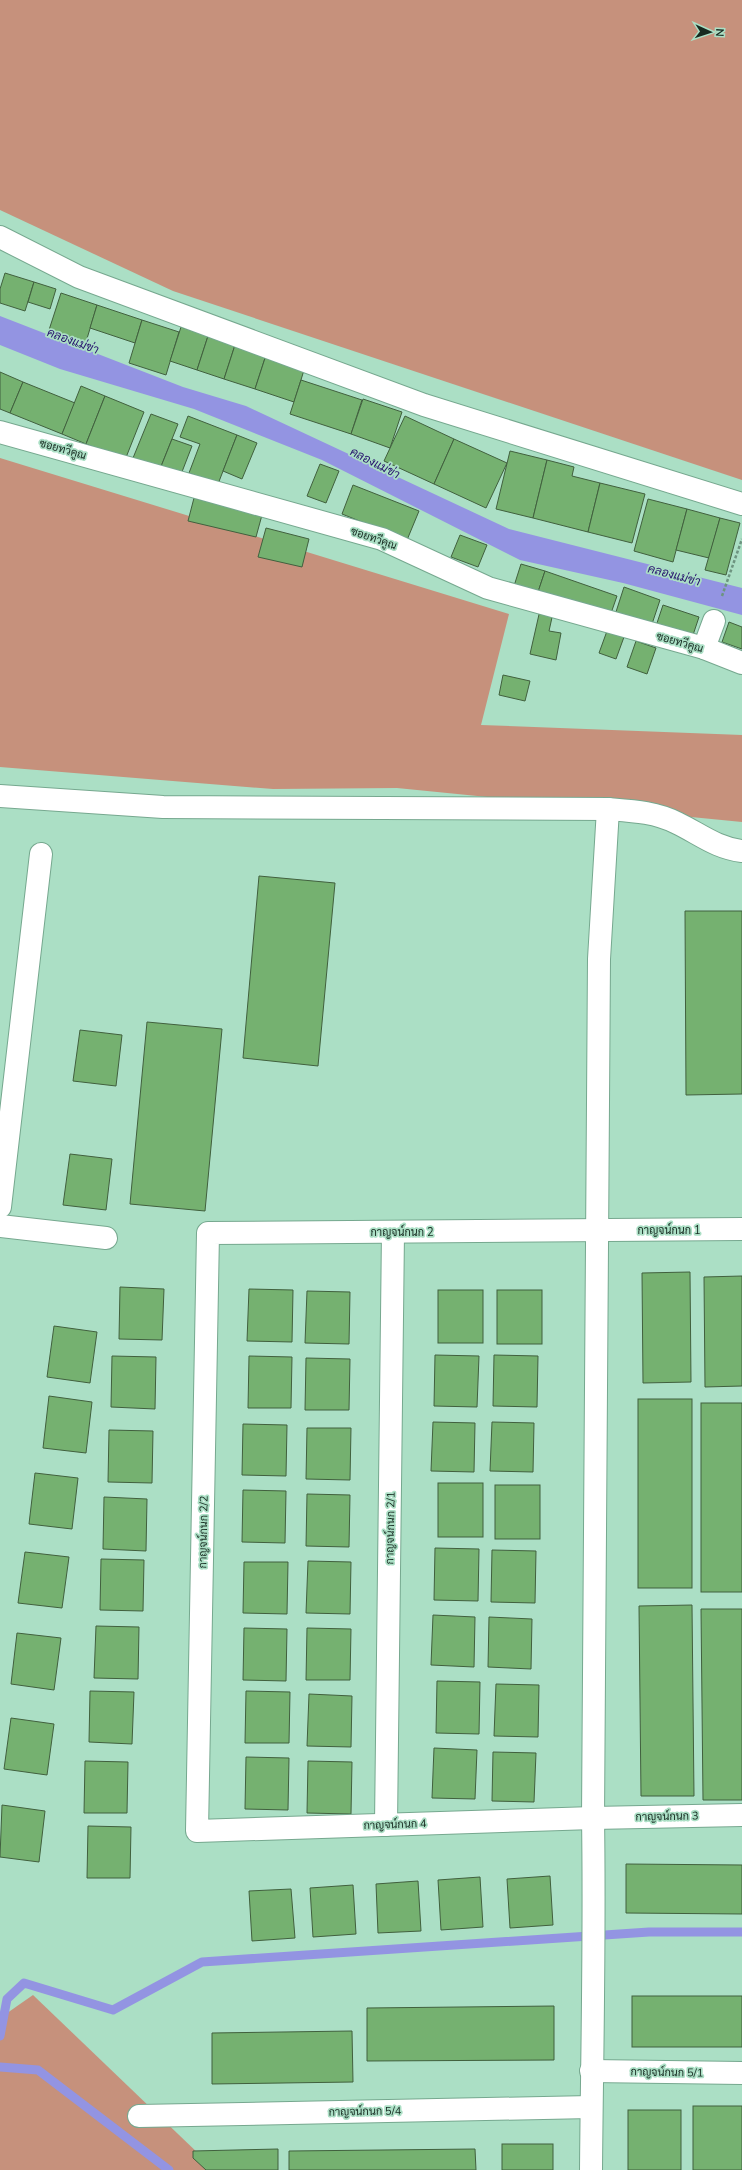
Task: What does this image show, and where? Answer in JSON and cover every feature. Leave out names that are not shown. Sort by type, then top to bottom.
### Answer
[{"type":"street","points":[[0,237],[79,277],[424,405],[742,504]]},
{"type":"street","name":"ซอยทวีคูณ","points":[[0,432],[382,539],[488,588],[704,648],[742,662]]},
{"type":"street","points":[[704,648],[714,621]]},
{"type":"street","points":[[0,796],[163,807],[608,809],[649,812],[677,823],[716,846],[742,851]]},
{"type":"street","points":[[591,2170],[592,1993],[595,1932],[593,1818],[598,959],[608,809]]},
{"type":"street","points":[[0,1207],[41,854]]},
{"type":"street","points":[[0,1226],[106,1238]]},
{"type":"street","name":"กาญจน์กนก 1","points":[[597,1230],[742,1229]]},
{"type":"street","name":"กาญจน์กนก 2","points":[[208,1233],[597,1230]]},
{"type":"street","name":"กาญจน์กนก 2/1","points":[[386,1824],[393,1232]]},
{"type":"street","name":"กาญจน์กนก 2/2","points":[[197,1831],[208,1233]]},
{"type":"street","name":"กาญจน์กนก 3","points":[[593,1818],[742,1815]]},
{"type":"street","name":"กาญจน์กนก 4","points":[[197,1831],[593,1818]]},
{"type":"street","name":"กาญจน์กนก 5/1","points":[[591,2070],[742,2073]]},
{"type":"street","name":"กาญจน์กนก 5/4","points":[[139,2116],[591,2107]]},
{"type":"path","points":[[730,574],[742,539]]},
{"type":"shaded area","points":[[0,0],[742,0],[742,480],[173,291],[0,210]]},
{"type":"shaded area","points":[[0,458],[509,614],[481,725],[742,735],[742,822],[397,788],[273,789],[0,767]]},
{"type":"shaded area","points":[[33,1995],[202,2157],[212,2170],[0,2170],[0,2018]]},
{"type":"water","name":"คลองแม่ข่า","points":[[0,316],[183,387],[246,406],[509,529],[742,588],[742,615],[623,583],[520,560],[322,460],[194,409],[60,369],[0,345]]},
{"type":"building","points":[[5,273],[34,282],[25,311],[0,303],[0,289]]},
{"type":"building","points":[[34,282],[56,289],[50,309],[28,302]]},
{"type":"building","points":[[61,293],[97,305],[86,342],[49,330]]},
{"type":"building","points":[[97,305],[142,320],[135,343],[90,328]]},
{"type":"building","points":[[142,320],[179,332],[166,375],[129,363]]},
{"type":"building","points":[[181,327],[208,336],[197,370],[170,361]]},
{"type":"building","points":[[208,336],[235,345],[224,379],[197,370]]},
{"type":"building","points":[[235,345],[266,355],[255,389],[224,379]]},
{"type":"building","points":[[266,355],[305,367],[294,402],[255,389]]},
{"type":"building","points":[[0,372],[23,382],[10,413],[0,409]]},
{"type":"building","points":[[301,380],[362,400],[351,434],[290,414]]},
{"type":"building","points":[[23,382],[75,403],[62,434],[10,413]]},
{"type":"building","points":[[81,386],[105,396],[86,444],[62,434]]},
{"type":"building","points":[[105,396],[144,412],[125,460],[86,444]]},
{"type":"building","points":[[363,399],[402,412],[390,448],[351,434]]},
{"type":"building","points":[[151,414],[178,424],[160,469],[133,458]]},
{"type":"building","points":[[188,416],[237,435],[218,484],[189,473],[200,444],[180,437]]},
{"type":"building","points":[[405,416],[454,439],[434,484],[384,461]]},
{"type":"building","points":[[237,435],[257,443],[242,479],[223,471]]},
{"type":"building","points":[[172,439],[192,446],[180,477],[160,469]]},
{"type":"building","points":[[454,439],[507,463],[486,508],[434,484]]},
{"type":"building","points":[[510,451],[547,460],[533,518],[496,509]]},
{"type":"building","points":[[547,460],[574,467],[572,476],[600,483],[588,532],[533,518]]},
{"type":"building","points":[[320,464],[339,471],[326,503],[307,496]]},
{"type":"building","points":[[600,483],[645,494],[632,543],[588,532]]},
{"type":"building","points":[[353,485],[419,511],[407,540],[342,514]]},
{"type":"building","points":[[194,498],[262,515],[256,537],[188,521]]},
{"type":"building","points":[[648,499],[687,509],[673,562],[634,551]]},
{"type":"building","points":[[687,509],[720,518],[709,558],[676,550]]},
{"type":"building","points":[[720,518],[740,523],[726,575],[705,570]]},
{"type":"building","points":[[266,528],[309,539],[302,567],[258,557]]},
{"type":"building","points":[[460,535],[487,545],[478,567],[451,557]]},
{"type":"building","points":[[521,564],[545,571],[537,595],[514,586]]},
{"type":"building","points":[[545,571],[617,596],[609,619],[537,595]]},
{"type":"building","points":[[624,587],[660,600],[651,627],[615,615]]},
{"type":"building","points":[[663,605],[699,617],[692,638],[656,626]]},
{"type":"building","points":[[540,610],[553,613],[549,631],[561,633],[556,660],[530,654]]},
{"type":"building","points":[[729,622],[742,627],[742,649],[722,642]]},
{"type":"building","points":[[607,631],[624,637],[616,659],[599,653]]},
{"type":"building","points":[[636,641],[656,648],[647,674],[627,667]]},
{"type":"building","points":[[503,675],[530,681],[525,701],[499,695]]},
{"type":"building","points":[[259,876],[335,883],[318,1066],[243,1058]]},
{"type":"building","points":[[685,911],[742,911],[742,1094],[686,1095]]},
{"type":"building","points":[[147,1022],[222,1029],[205,1211],[130,1204]]},
{"type":"building","points":[[80,1030],[122,1035],[116,1086],[73,1081]]},
{"type":"building","points":[[70,1154],[112,1159],[106,1210],[63,1205]]},
{"type":"building","points":[[690,1272],[691,1382],[643,1383],[642,1273]]},
{"type":"building","points":[[742,1276],[742,1386],[705,1387],[704,1277]]},
{"type":"building","points":[[120,1287],[164,1289],[162,1340],[119,1339]]},
{"type":"building","points":[[249,1289],[293,1290],[292,1342],[247,1341]]},
{"type":"building","points":[[438,1290],[483,1290],[483,1343],[438,1343]]},
{"type":"building","points":[[497,1290],[542,1290],[542,1344],[497,1344]]},
{"type":"building","points":[[307,1291],[350,1292],[349,1344],[305,1343]]},
{"type":"building","points":[[54,1326],[97,1332],[90,1383],[47,1377]]},
{"type":"building","points":[[435,1355],[479,1356],[477,1407],[434,1406]]},
{"type":"building","points":[[494,1355],[538,1356],[537,1407],[493,1406]]},
{"type":"building","points":[[112,1356],[156,1357],[155,1409],[111,1407]]},
{"type":"building","points":[[249,1356],[292,1357],[291,1408],[248,1408]]},
{"type":"building","points":[[306,1358],[350,1359],[349,1410],[305,1410]]},
{"type":"building","points":[[49,1396],[92,1402],[86,1453],[43,1448]]},
{"type":"building","points":[[638,1399],[692,1399],[692,1588],[638,1588]]},
{"type":"building","points":[[701,1403],[742,1403],[742,1592],[701,1592]]},
{"type":"building","points":[[433,1422],[475,1423],[474,1472],[431,1471]]},
{"type":"building","points":[[492,1422],[534,1423],[533,1472],[490,1471]]},
{"type":"building","points":[[243,1424],[287,1425],[286,1476],[242,1475]]},
{"type":"building","points":[[307,1428],[351,1428],[350,1480],[306,1479]]},
{"type":"building","points":[[109,1430],[153,1431],[152,1483],[108,1482]]},
{"type":"building","points":[[35,1473],[78,1478],[72,1529],[29,1524]]},
{"type":"building","points":[[438,1483],[483,1483],[483,1537],[438,1537]]},
{"type":"building","points":[[495,1485],[540,1485],[540,1539],[495,1539]]},
{"type":"building","points":[[243,1490],[286,1491],[285,1543],[242,1542]]},
{"type":"building","points":[[307,1494],[350,1495],[349,1547],[306,1546]]},
{"type":"building","points":[[104,1497],[147,1499],[146,1551],[103,1549]]},
{"type":"building","points":[[435,1548],[479,1549],[478,1601],[434,1600]]},
{"type":"building","points":[[492,1550],[536,1551],[535,1603],[491,1602]]},
{"type":"building","points":[[25,1552],[69,1557],[62,1608],[18,1603]]},
{"type":"building","points":[[101,1559],[144,1560],[143,1611],[100,1610]]},
{"type":"building","points":[[308,1561],[351,1562],[350,1614],[306,1613]]},
{"type":"building","points":[[244,1562],[288,1562],[287,1614],[243,1613]]},
{"type":"building","points":[[692,1605],[694,1796],[641,1796],[639,1606]]},
{"type":"building","points":[[701,1609],[742,1609],[742,1800],[703,1800]]},
{"type":"building","points":[[433,1615],[475,1617],[474,1667],[431,1665]]},
{"type":"building","points":[[489,1617],[532,1619],[531,1669],[488,1667]]},
{"type":"building","points":[[96,1626],[139,1627],[138,1679],[94,1678]]},
{"type":"building","points":[[244,1628],[287,1629],[286,1681],[243,1680]]},
{"type":"building","points":[[307,1628],[351,1629],[350,1680],[306,1680]]},
{"type":"building","points":[[17,1633],[61,1638],[54,1690],[11,1684]]},
{"type":"building","points":[[437,1681],[480,1682],[479,1734],[436,1733]]},
{"type":"building","points":[[496,1684],[539,1685],[538,1737],[494,1736]]},
{"type":"building","points":[[90,1691],[134,1692],[132,1744],[89,1742]]},
{"type":"building","points":[[246,1691],[290,1692],[289,1743],[245,1743]]},
{"type":"building","points":[[309,1694],[352,1696],[351,1747],[307,1746]]},
{"type":"building","points":[[11,1718],[54,1724],[47,1775],[4,1769]]},
{"type":"building","points":[[434,1748],[477,1750],[475,1799],[432,1798]]},
{"type":"building","points":[[493,1752],[536,1753],[534,1802],[492,1801]]},
{"type":"building","points":[[246,1757],[289,1758],[288,1810],[245,1809]]},
{"type":"building","points":[[85,1761],[128,1762],[127,1813],[84,1813]]},
{"type":"building","points":[[308,1761],[352,1762],[351,1814],[307,1813]]},
{"type":"building","points":[[2,1805],[45,1811],[39,1862],[0,1857]]},
{"type":"building","points":[[88,1826],[131,1827],[130,1878],[87,1878]]},
{"type":"building","points":[[626,1864],[742,1865],[742,1914],[626,1913]]},
{"type":"building","points":[[550,1876],[553,1925],[510,1928],[507,1879]]},
{"type":"building","points":[[480,1877],[483,1927],[441,1930],[438,1880]]},
{"type":"building","points":[[418,1881],[421,1931],[378,1933],[376,1884]]},
{"type":"building","points":[[353,1885],[356,1934],[313,1937],[310,1888]]},
{"type":"building","points":[[291,1889],[295,1938],[252,1941],[249,1891]]},
{"type":"building","points":[[632,1996],[742,1996],[742,2047],[632,2047]]},
{"type":"building","points":[[554,2006],[554,2060],[367,2061],[367,2008]]},
{"type":"building","points":[[352,2031],[353,2082],[212,2084],[212,2033]]},
{"type":"building","points":[[693,2106],[742,2106],[742,2170],[693,2170]]},
{"type":"building","points":[[628,2110],[681,2110],[681,2170],[628,2170]]},
{"type":"building","points":[[502,2144],[553,2144],[553,2170],[502,2170]]},
{"type":"building","points":[[278,2149],[278,2170],[206,2170],[193,2158],[193,2151]]},
{"type":"building","points":[[475,2149],[476,2170],[289,2170],[289,2151]]},
{"type":"waterway","points":[[0,2036],[7,1999],[24,1983],[113,2010],[202,1962],[649,1932],[742,1932]]},
{"type":"waterway","points":[[0,2067],[38,2070],[169,2170]]}]
